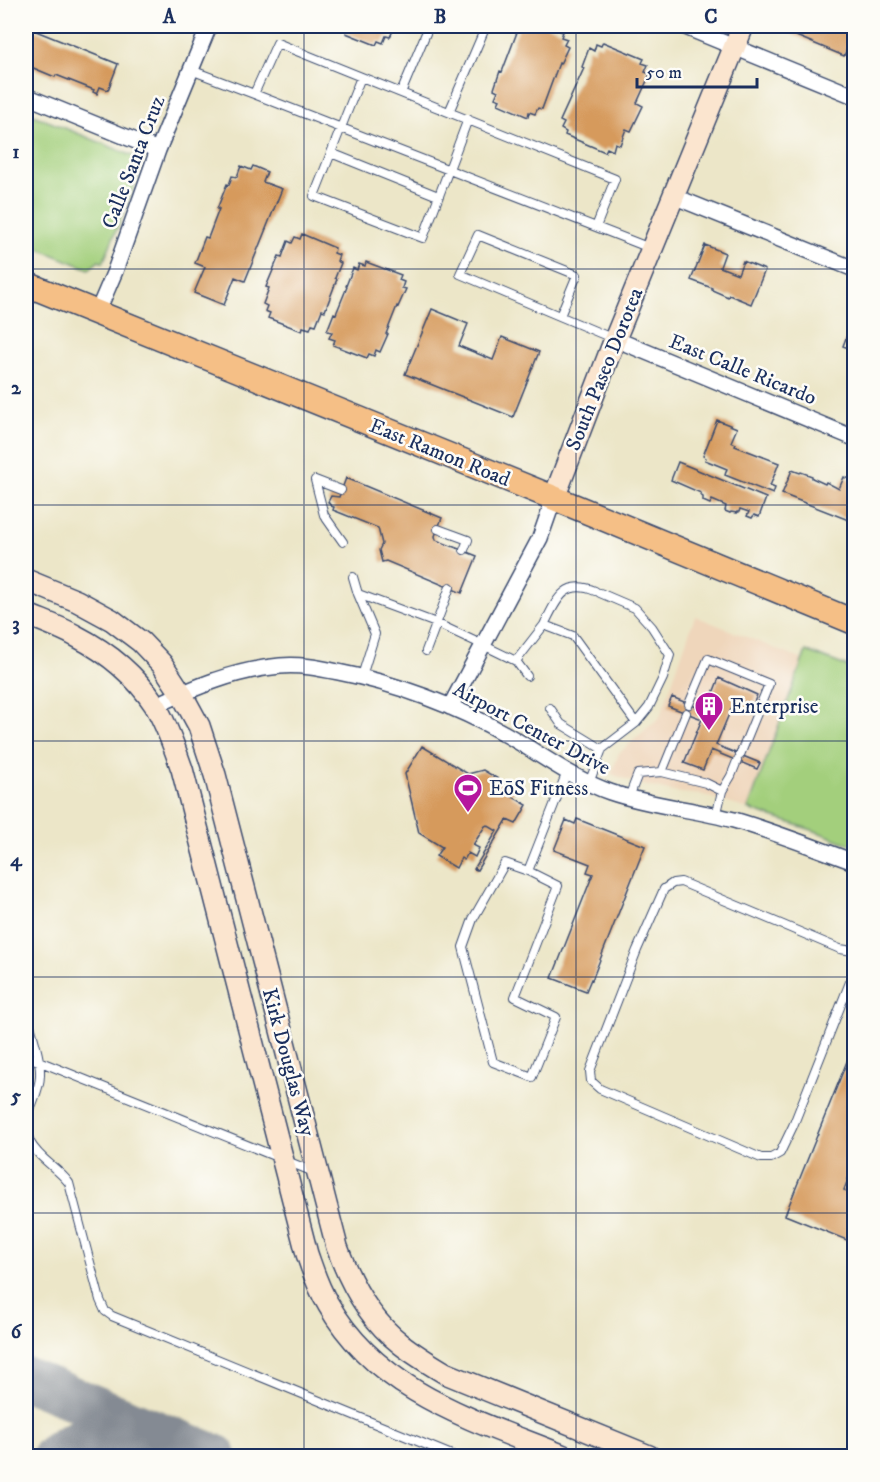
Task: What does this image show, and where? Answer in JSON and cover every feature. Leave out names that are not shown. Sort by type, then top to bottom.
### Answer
[{"type":"main road","name":"East Ramon Road","points":[[26,284],[855,622]]},
{"type":"street","name":"Calle Santa Cruz","points":[[98,313],[158,150],[209,26]]},
{"type":"street","points":[[683,26],[855,96]]},
{"type":"street","name":"South Paseo Dorotea","points":[[450,707],[540,538],[615,339],[743,26]]},
{"type":"street","points":[[26,96],[158,150]]},
{"type":"street","points":[[673,196],[855,269]]},
{"type":"street","name":"East Calle Ricardo","points":[[615,339],[855,438]]},
{"type":"street","name":"Kirk Douglas Way","points":[[26,580],[76,601],[112,620],[141,642],[162,664],[199,726],[211,762],[337,1247],[346,1272],[361,1298],[380,1323],[400,1343],[445,1373],[649,1456]]},
{"type":"street","name":"Kirk Douglas Way","points":[[26,614],[76,635],[126,671],[155,706],[170,735],[182,769],[307,1254],[315,1278],[336,1318],[358,1345],[396,1380],[439,1405],[564,1456]]},
{"type":"street","name":"Airport Center Drive","points":[[155,706],[208,682],[243,671],[281,666],[318,668],[362,676],[450,707],[506,734],[567,772],[610,792],[732,820],[767,830],[855,862]]},
{"type":"lane","points":[[401,93],[429,26]]},
{"type":"lane","points":[[449,112],[486,26]]},
{"type":"lane","points":[[254,94],[277,43],[615,179],[596,227]]},
{"type":"lane","points":[[191,70],[652,249]]},
{"type":"lane","points":[[361,77],[314,196],[423,238],[468,120]]},
{"type":"lane","points":[[331,153],[438,196]]},
{"type":"lane","points":[[560,316],[577,275],[478,235],[460,274],[560,316],[615,339]]},
{"type":"lane","points":[[342,490],[315,480],[324,515],[343,542]]},
{"type":"lane","points":[[438,529],[468,540],[464,550]]},
{"type":"lane","points":[[353,578],[358,594],[379,635],[362,676]]},
{"type":"lane","points":[[516,661],[544,625],[561,595],[574,587],[585,586],[635,608],[652,627],[669,655],[663,678],[649,707],[636,723],[602,749],[589,783]]},
{"type":"lane","points":[[426,651],[450,587]]},
{"type":"lane","points":[[358,594],[436,623],[516,661],[527,676]]},
{"type":"lane","points":[[544,625],[573,636],[636,723]]},
{"type":"lane","points":[[689,704],[708,659],[769,684],[731,776],[722,791],[716,817]]},
{"type":"lane","points":[[550,708],[561,724],[602,749]]},
{"type":"lane","points":[[662,772],[686,713]]},
{"type":"lane","points":[[528,871],[567,772]]},
{"type":"lane","points":[[629,797],[638,774],[662,772],[706,783],[722,791]]},
{"type":"lane","points":[[505,863],[528,871],[558,886],[515,997],[556,1017],[532,1077],[493,1062],[463,947],[472,920],[505,863]]},
{"type":"lane","points":[[854,953],[681,882],[673,883],[664,889],[637,950],[590,1071],[591,1081],[600,1089],[688,1127],[761,1158],[771,1158],[780,1153],[793,1126],[855,972]]},
{"type":"lane","points":[[26,1010],[39,1061],[40,1080],[26,1119],[27,1135],[35,1150],[69,1183],[100,1300],[105,1311],[112,1316],[454,1456]]},
{"type":"lane","points":[[26,1056],[318,1174]]},
{"type":"shaded area","points":[[695,616],[803,660],[748,809],[702,795],[673,792],[639,784],[611,774],[619,753],[660,717]]},
{"type":"green space","points":[[26,112],[138,158],[141,169],[103,263],[99,261],[89,269],[26,244]]},
{"type":"green space","points":[[806,651],[854,669],[854,846],[748,809]]},
{"type":"building","points":[[340,26],[395,26],[390,37],[386,36],[383,43],[378,41],[376,45],[346,33],[348,29]]},
{"type":"building","points":[[525,26],[548,26],[563,32],[561,37],[567,39],[564,45],[568,47],[559,63],[542,109],[538,108],[535,114],[529,112],[528,117],[498,104],[500,100],[495,98],[498,91],[494,89],[519,27],[523,29]]},
{"type":"building","points":[[784,26],[838,26],[836,29],[852,36],[844,56],[782,30]]},
{"type":"building","points":[[26,27],[118,64],[108,90],[100,87],[97,94],[93,92],[94,90],[31,67],[32,65],[26,62]]},
{"type":"building","points":[[603,42],[644,59],[642,63],[648,65],[645,72],[650,74],[637,103],[643,106],[631,131],[626,129],[620,145],[615,143],[613,151],[607,148],[605,152],[565,135],[566,132],[561,129],[564,123],[560,121],[584,68],[582,67],[589,48],[594,51],[596,44],[601,46]]},
{"type":"building","points":[[241,166],[251,170],[253,166],[267,172],[263,182],[282,189],[245,281],[235,277],[224,305],[194,293],[205,267],[195,263],[205,237],[208,238],[227,184],[229,185],[232,176],[237,177]]},
{"type":"building","points":[[302,234],[335,248],[334,253],[339,255],[337,261],[341,263],[325,311],[322,310],[316,325],[312,324],[310,329],[303,327],[302,331],[268,318],[270,313],[265,311],[267,306],[263,304],[269,288],[266,287],[279,256],[282,257],[288,241],[292,243],[295,237],[300,239]]},
{"type":"building","points":[[705,245],[725,253],[720,267],[738,274],[743,261],[765,270],[751,304],[729,295],[728,297],[691,280]]},
{"type":"building","points":[[366,262],[401,275],[399,280],[404,282],[402,288],[406,289],[397,306],[380,352],[376,350],[374,356],[369,354],[367,358],[333,345],[335,340],[329,338],[332,332],[327,331],[334,313],[336,314],[353,268],[357,270],[359,264],[365,266]]},
{"type":"building","points":[[432,309],[468,324],[459,346],[493,360],[502,337],[539,352],[513,417],[405,374]]},
{"type":"building","points":[[854,317],[854,350],[843,346]]},
{"type":"building","points":[[717,420],[737,428],[731,442],[736,444],[735,446],[779,463],[770,486],[775,488],[773,494],[725,475],[727,469],[705,460],[703,456]]},
{"type":"building","points":[[678,462],[766,498],[759,517],[747,516],[749,512],[740,509],[737,513],[725,511],[726,506],[712,500],[710,504],[703,501],[701,493],[671,480]]},
{"type":"building","points":[[792,470],[812,476],[812,478],[839,489],[844,477],[854,481],[854,513],[851,521],[782,494]]},
{"type":"building","points":[[346,478],[442,518],[435,536],[436,540],[477,556],[462,593],[386,561],[382,562],[379,550],[382,544],[378,528],[333,510],[334,507],[328,502],[331,496],[339,497]]},
{"type":"building","name":"Enterprise","points":[[719,678],[757,695],[749,714],[732,707],[716,745],[760,763],[757,769],[711,750],[703,770],[684,763],[702,719],[668,706],[672,697],[706,711]]},
{"type":"building","name":"EōS Fitness","points":[[422,746],[468,774],[483,770],[515,789],[511,796],[527,805],[516,824],[507,820],[477,870],[474,869],[497,831],[485,826],[473,845],[479,848],[475,857],[468,853],[464,860],[461,858],[456,868],[436,856],[442,847],[419,833],[405,774]]},
{"type":"building","points":[[577,819],[645,846],[586,991],[552,978],[593,874],[587,872],[590,864],[554,850],[566,820],[575,824]]},
{"type":"building","points":[[854,1044],[854,1163],[844,1190],[854,1194],[854,1243],[785,1215]]},
{"type":"taxiway","points":[[26,1379],[215,1456]]},
{"type":"taxiway","points":[[54,1456],[75,1443],[97,1434],[121,1430],[146,1431]]},
{"type":"place","name":"Enterprise","points":[[709,732]]},
{"type":"place","name":"EōS Fitness","points":[[468,814]]}]
